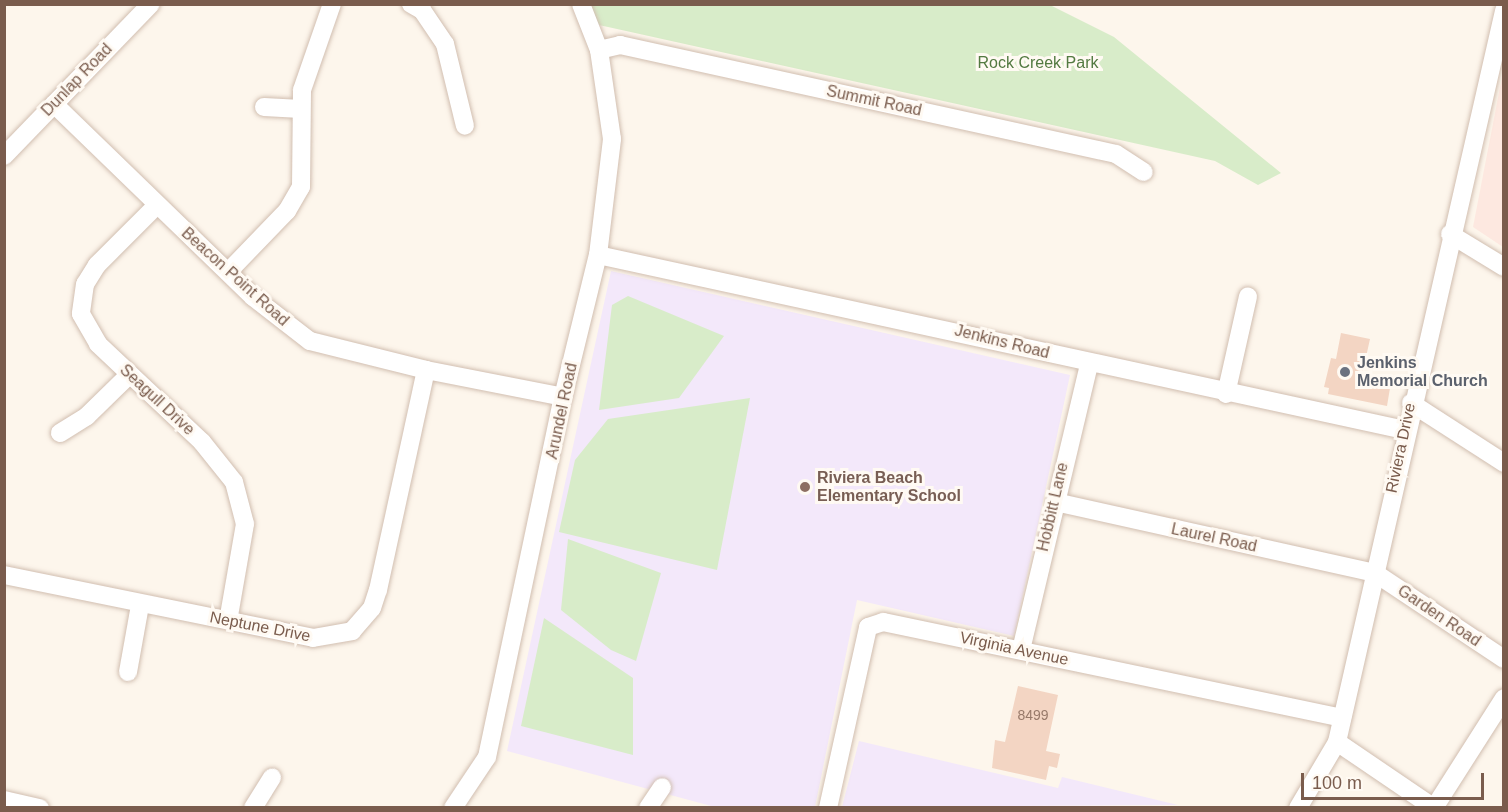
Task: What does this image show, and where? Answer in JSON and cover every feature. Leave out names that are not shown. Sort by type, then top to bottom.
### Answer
[{"type":"street","name":"Dunlap Road","points":[[4,156],[151,4]]},
{"type":"street","points":[[228,272],[287,211],[301,187],[305,158],[301,109],[304,75],[332,4]]},
{"type":"street","points":[[411,4],[422,10],[445,44],[465,126]]},
{"type":"street","name":"Arundel Road","points":[[453,807],[487,757],[563,397],[598,255],[612,139],[599,50],[581,4]]},
{"type":"street","name":"Riviera Drive","points":[[1298,807],[1337,742],[1411,403],[1503,11]]},
{"type":"street","name":"Summit Road","points":[[599,50],[620,45],[1105,152],[1132,161],[1144,172]]},
{"type":"street","name":"Beacon Point Road","points":[[54,104],[228,272],[310,340],[426,370],[563,397]]},
{"type":"street","points":[[264,107],[301,109]]},
{"type":"street","name":"Seagull Drive","points":[[157,205],[97,265],[81,299],[87,329],[129,375],[202,442],[234,482],[245,524],[228,621]]},
{"type":"street","points":[[1450,234],[1503,267]]},
{"type":"street","name":"Jenkins Road","points":[[598,255],[948,328],[1089,364],[1405,430]]},
{"type":"street","points":[[1226,394],[1248,296]]},
{"type":"street","name":"Hobbitt Lane","points":[[1021,650],[1054,502],[1089,364]]},
{"type":"street","name":"Neptune Drive","points":[[4,575],[140,605],[313,638],[352,631],[363,621],[378,590],[426,370]]},
{"type":"street","points":[[60,433],[87,416],[129,375]]},
{"type":"street","points":[[1411,403],[1503,463]]},
{"type":"street","name":"Laurel Road","points":[[1054,502],[1374,573]]},
{"type":"street","name":"Garden Road","points":[[1374,573],[1503,659]]},
{"type":"street","points":[[128,672],[140,605]]},
{"type":"street","name":"Virginia Avenue","points":[[828,807],[868,627],[883,622],[1341,718]]},
{"type":"street","points":[[1337,742],[1434,807],[1503,698]]},
{"type":"street","points":[[254,807],[272,777]]},
{"type":"street","points":[[648,807],[662,787]]},
{"type":"street","points":[[4,800],[40,807]]},
{"type":"shaded area","points":[[1503,72],[1503,247],[1473,227]]},
{"type":"shaded area","name":"Riviera Beach Elementary School","points":[[611,271],[1070,375],[1014,636],[857,600],[815,807],[715,807],[507,751]]},
{"type":"shaded area","points":[[859,741],[1058,788],[1062,777],[1178,805],[842,807]]},
{"type":"green space","name":"Rock Creek Park","points":[[587,5],[1050,5],[1114,37],[1281,173],[1258,185],[1215,161],[599,25]]},
{"type":"green space","points":[[628,296],[724,336],[679,398],[599,410],[612,305]]},
{"type":"green space","points":[[750,398],[717,570],[559,532],[575,460],[608,419]]},
{"type":"green space","points":[[568,539],[661,573],[636,661],[611,650],[561,610]]},
{"type":"green space","points":[[544,618],[633,678],[633,755],[521,726]]},
{"type":"building","name":"Jenkins Memorial Church","points":[[1341,333],[1370,339],[1362,375],[1366,376],[1365,383],[1390,388],[1387,406],[1328,394],[1329,388],[1324,387],[1331,358],[1336,359]]},
{"type":"building","points":[[1018,686],[1058,695],[1046,751],[1060,754],[1057,768],[1049,766],[1046,780],[992,768],[995,740],[1005,742]]},
{"type":"place","name":"Jenkins Memorial Church","points":[[1345,372]]},
{"type":"place","name":"Riviera Beach Elementary School","points":[[805,487]]}]
